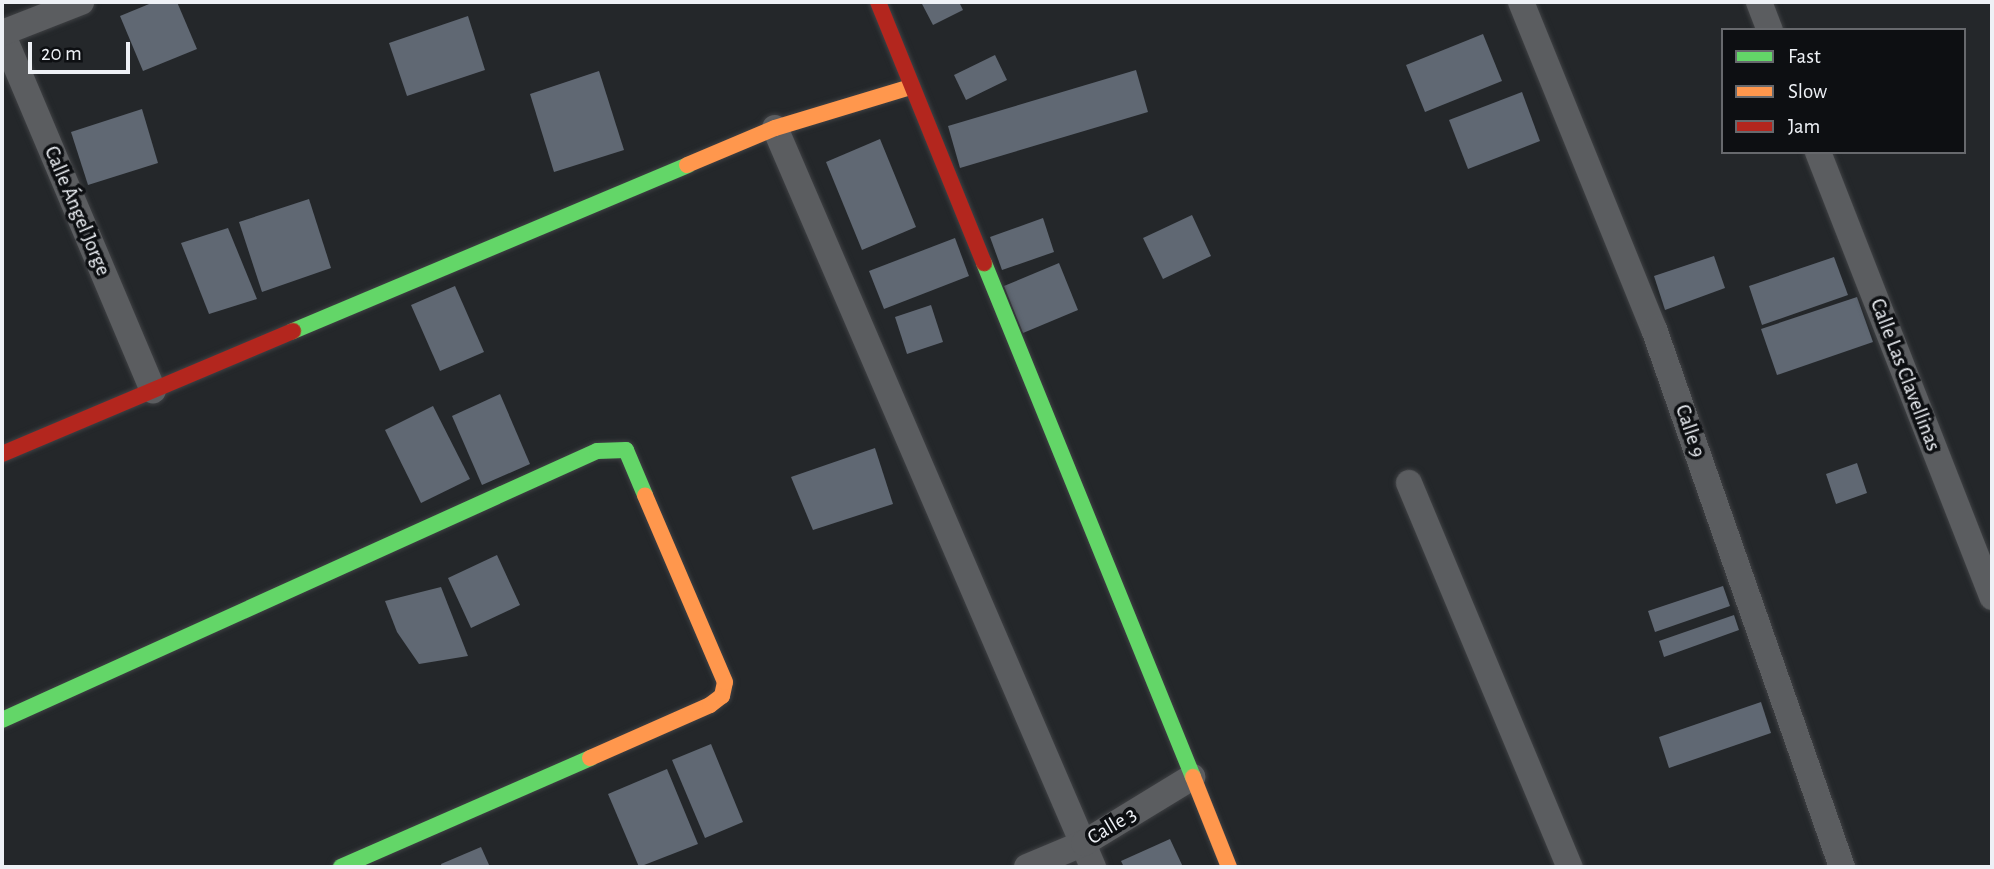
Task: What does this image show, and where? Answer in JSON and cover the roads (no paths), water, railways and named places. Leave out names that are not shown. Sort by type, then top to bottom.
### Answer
[{"type":"street","points":[[2,33],[81,2]]},
{"type":"street","points":[[878,2],[1228,867]]},
{"type":"street","name":"Calle 9","points":[[1521,2],[1654,329],[1842,867]]},
{"type":"street","points":[[1759,2],[1769,28]]},
{"type":"street","name":"Calle Ángel Jorge","points":[[2,33],[153,390]]},
{"type":"street","points":[[2,454],[775,128],[911,87]]},
{"type":"street","points":[[775,128],[1089,855]]},
{"type":"street","name":"Calle Las Clavellinas","points":[[1819,154],[1992,597]]},
{"type":"street","points":[[2,720],[597,451],[626,450],[725,682],[722,696],[710,705],[341,867]]},
{"type":"street","points":[[1409,483],[1570,867]]},
{"type":"street","name":"Calle 3","points":[[1027,867],[1089,855],[1192,777]]}]
